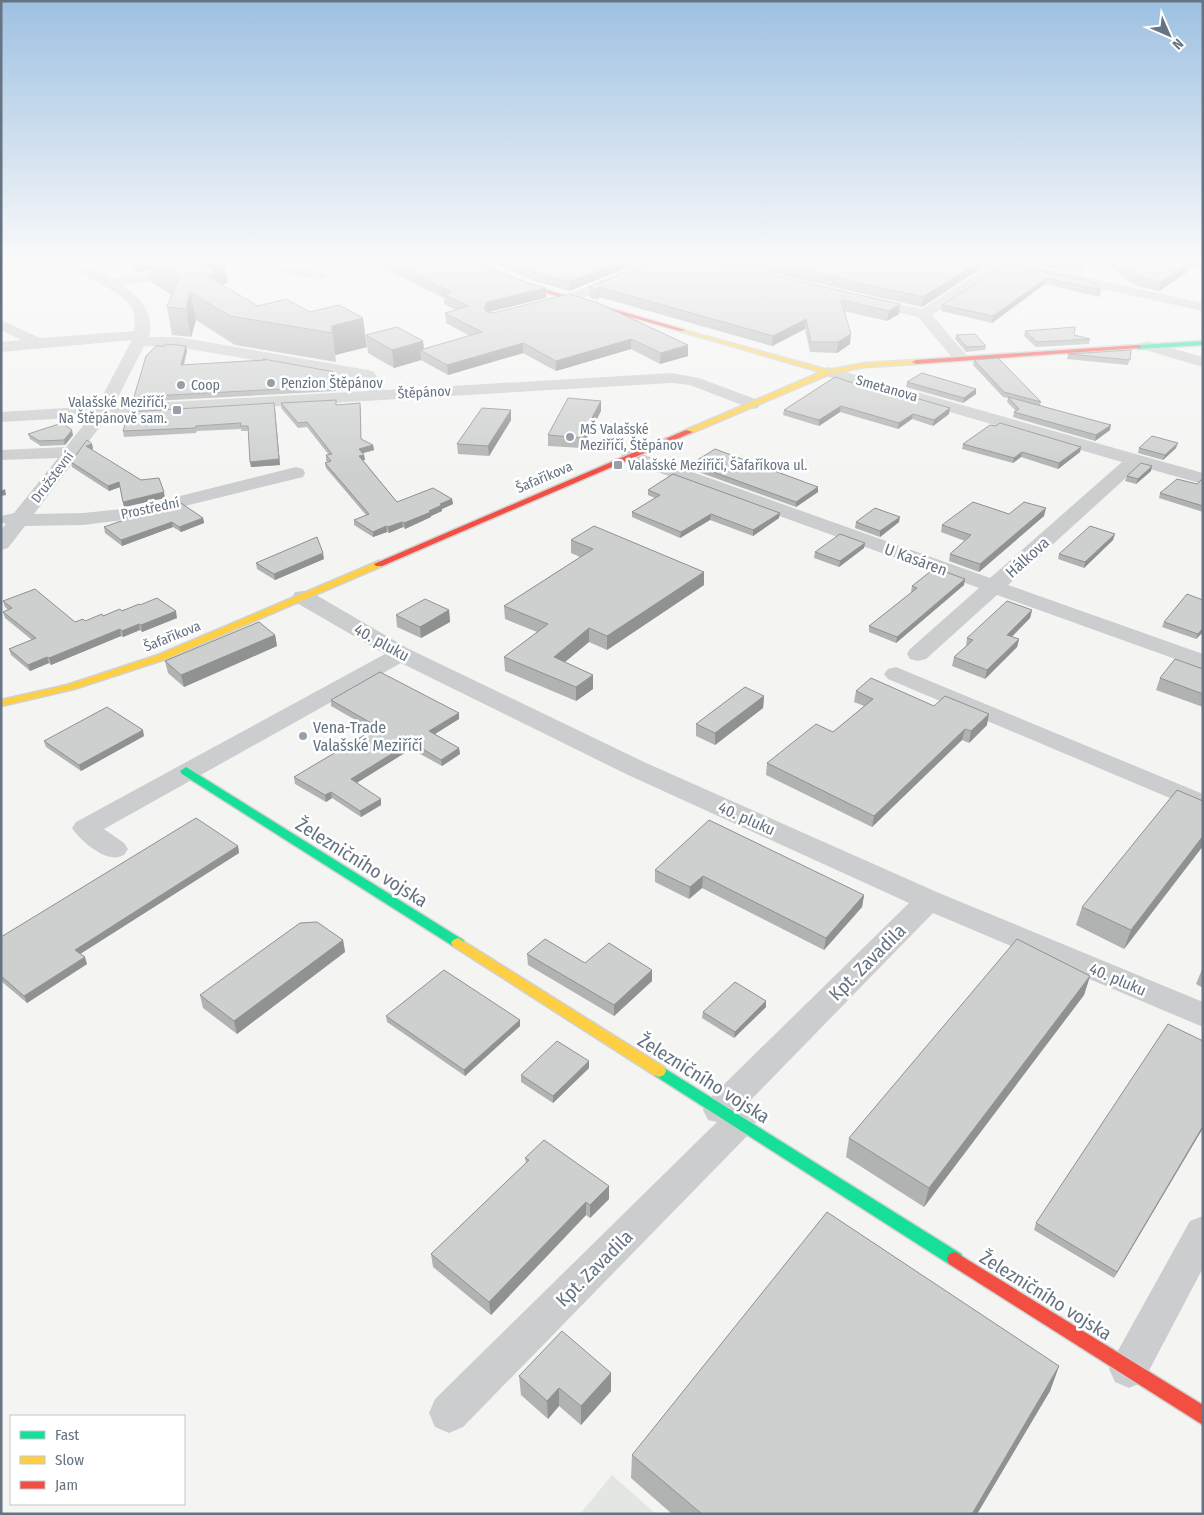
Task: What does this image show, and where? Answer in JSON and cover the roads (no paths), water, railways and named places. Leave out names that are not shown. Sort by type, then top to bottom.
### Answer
[{"type":"street","points":[[16,332],[38,343]]},
{"type":"street","points":[[141,332],[141,338]]},
{"type":"street","name":"Smetanova","points":[[687,332],[1203,479]]},
{"type":"street","points":[[938,332],[961,358]]},
{"type":"street","points":[[1,348],[38,343],[141,338],[178,342],[368,375],[378,395]]},
{"type":"street","name":"Družstevní","points":[[1,544],[10,519],[71,452],[103,411],[141,338]]},
{"type":"street","name":"Šafaříkova","points":[[1,704],[70,687],[140,665],[189,646],[828,372],[856,366],[1203,343]]},
{"type":"street","points":[[1147,346],[1203,362]]},
{"type":"street","name":"Štěpánov","points":[[1,417],[678,378],[692,380],[752,404]]},
{"type":"street","points":[[1,455],[71,452]]},
{"type":"street","name":"U Kasáren","points":[[630,456],[1203,662]]},
{"type":"street","name":"Hálkova","points":[[918,654],[1135,460]]},
{"type":"street","name":"Prostřední","points":[[10,519],[108,517],[154,508],[296,473]]},
{"type":"street","name":"40. pluku","points":[[303,597],[401,654],[635,768],[929,900],[1203,1015]]},
{"type":"street","points":[[114,849],[84,828],[401,654]]},
{"type":"street","points":[[896,674],[1203,804]]},
{"type":"street","name":"Železničního vojska","points":[[186,771],[1203,1416]]},
{"type":"street","name":"Kpt. Zavadila","points":[[450,1413],[730,1116],[929,900]]},
{"type":"street","points":[[1129,1369],[1203,1232]]},
{"type":"place","name":"Penzion Štěpánov","points":[[271,383]]},
{"type":"place","name":"Coop","points":[[181,385]]},
{"type":"place","name":"Valašské Meziříčí, Na Štěpánově sam.","points":[[177,410]]},
{"type":"place","name":"MŠ Valašské Meziříčí, Štěpánov","points":[[570,437]]},
{"type":"place","name":"Valašské Meziříčí, Šafaříkova ul.","points":[[618,465]]},
{"type":"place","name":"Vena-Trade Valašské Meziříčí","points":[[303,736]]}]
